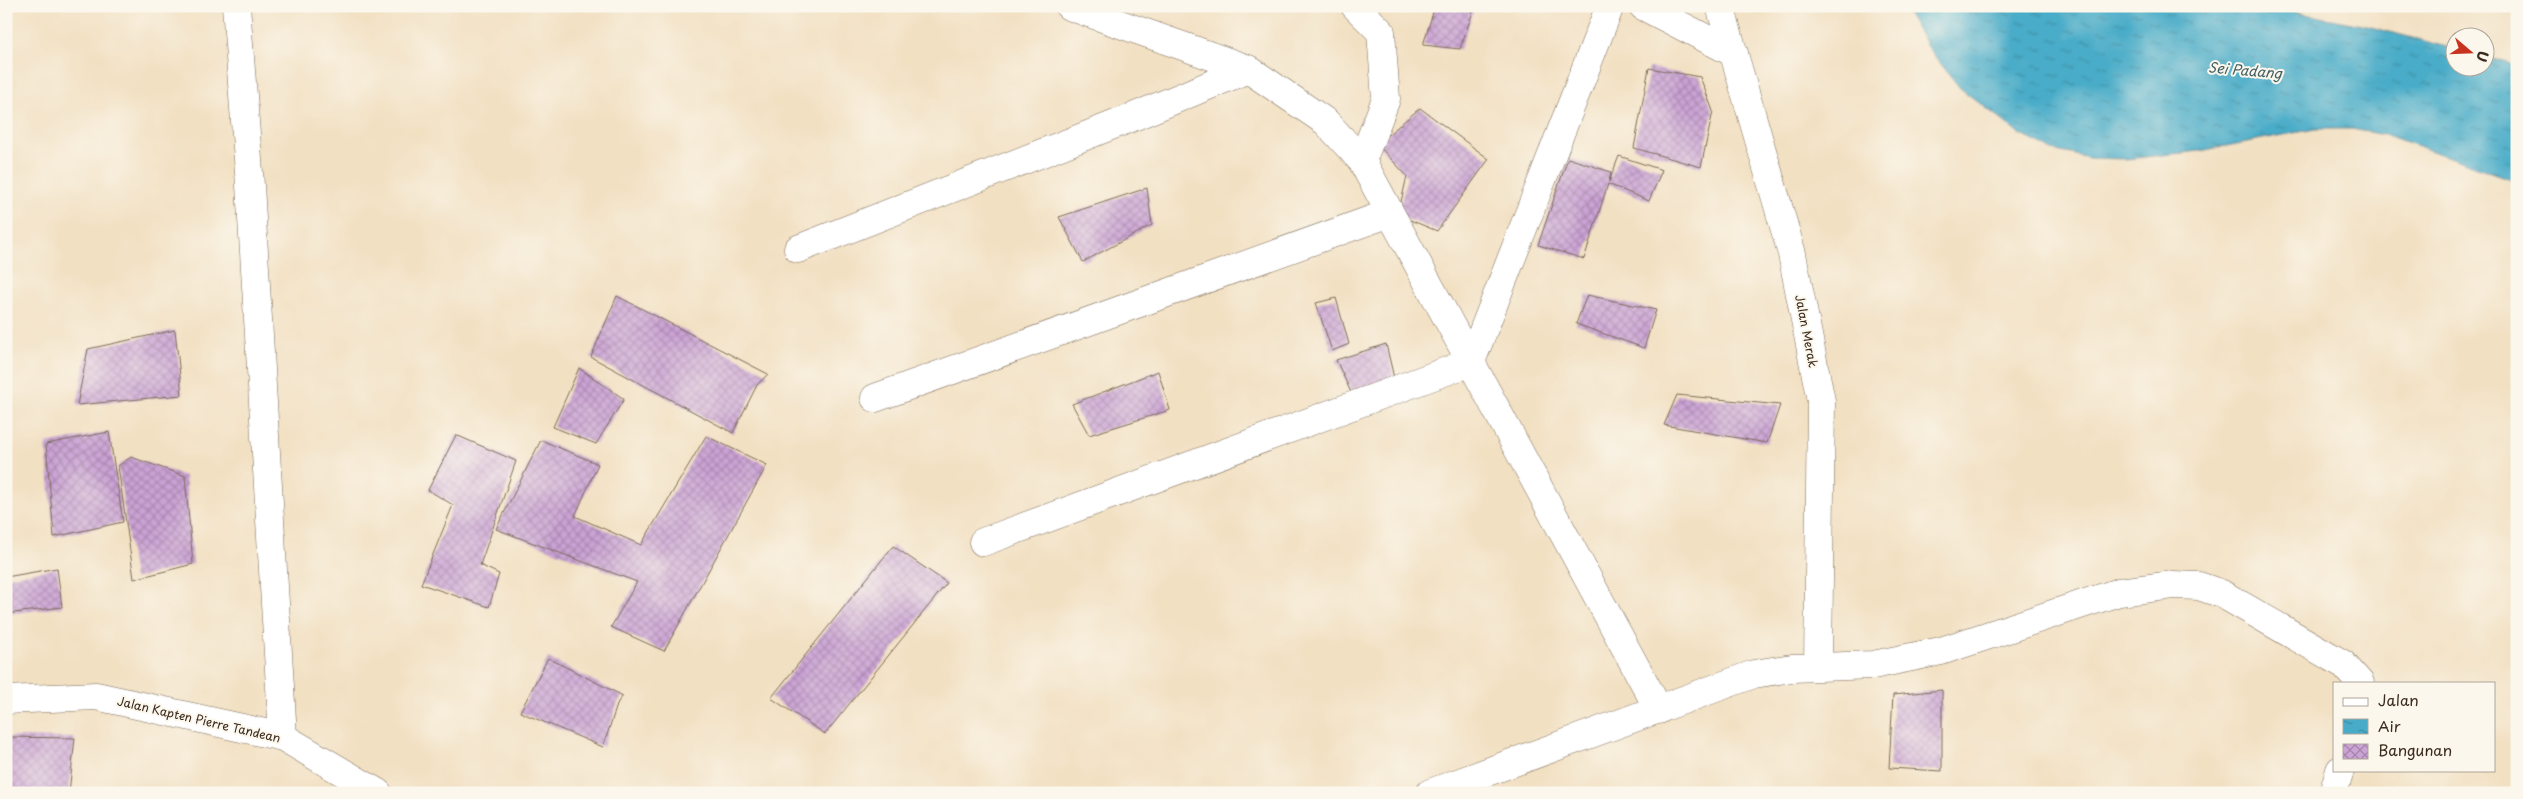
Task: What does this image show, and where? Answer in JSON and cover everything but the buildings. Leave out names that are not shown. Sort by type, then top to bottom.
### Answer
[{"type":"street","points":[[236,6],[250,185],[284,737]]},
{"type":"street","points":[[1069,6],[1248,69],[1326,122],[1362,161],[1659,710]]},
{"type":"street","points":[[1355,6],[1381,32],[1386,99],[1362,161]]},
{"type":"street","points":[[983,542],[1471,362],[1610,6]]},
{"type":"street","points":[[1643,6],[1734,53]]},
{"type":"street","name":"Jalan Merak","points":[[1720,6],[1792,254],[1821,401],[1818,667]]},
{"type":"street","points":[[798,249],[1126,120],[1248,69]]},
{"type":"street","points":[[875,398],[1390,213]]},
{"type":"street","points":[[1430,793],[1754,674],[1818,667],[1873,665],[1941,652],[2119,592],[2173,585],[2199,586],[2222,594],[2343,664],[2359,682]]},
{"type":"street","name":"Jalan Kapten Pierre Tandean","points":[[6,700],[96,696],[284,737],[378,793]]},
{"type":"street","points":[[2333,793],[2339,772]]},
{"type":"water","name":"Sei Padang","points":[[1903,6],[2264,6],[2367,26],[2446,47],[2446,78],[2496,78],[2496,60],[2517,66],[2517,181],[2389,136],[2352,129],[2315,129],[2200,151],[2126,159],[2089,158],[2052,150],[2020,134],[1960,88],[1929,49]]}]
